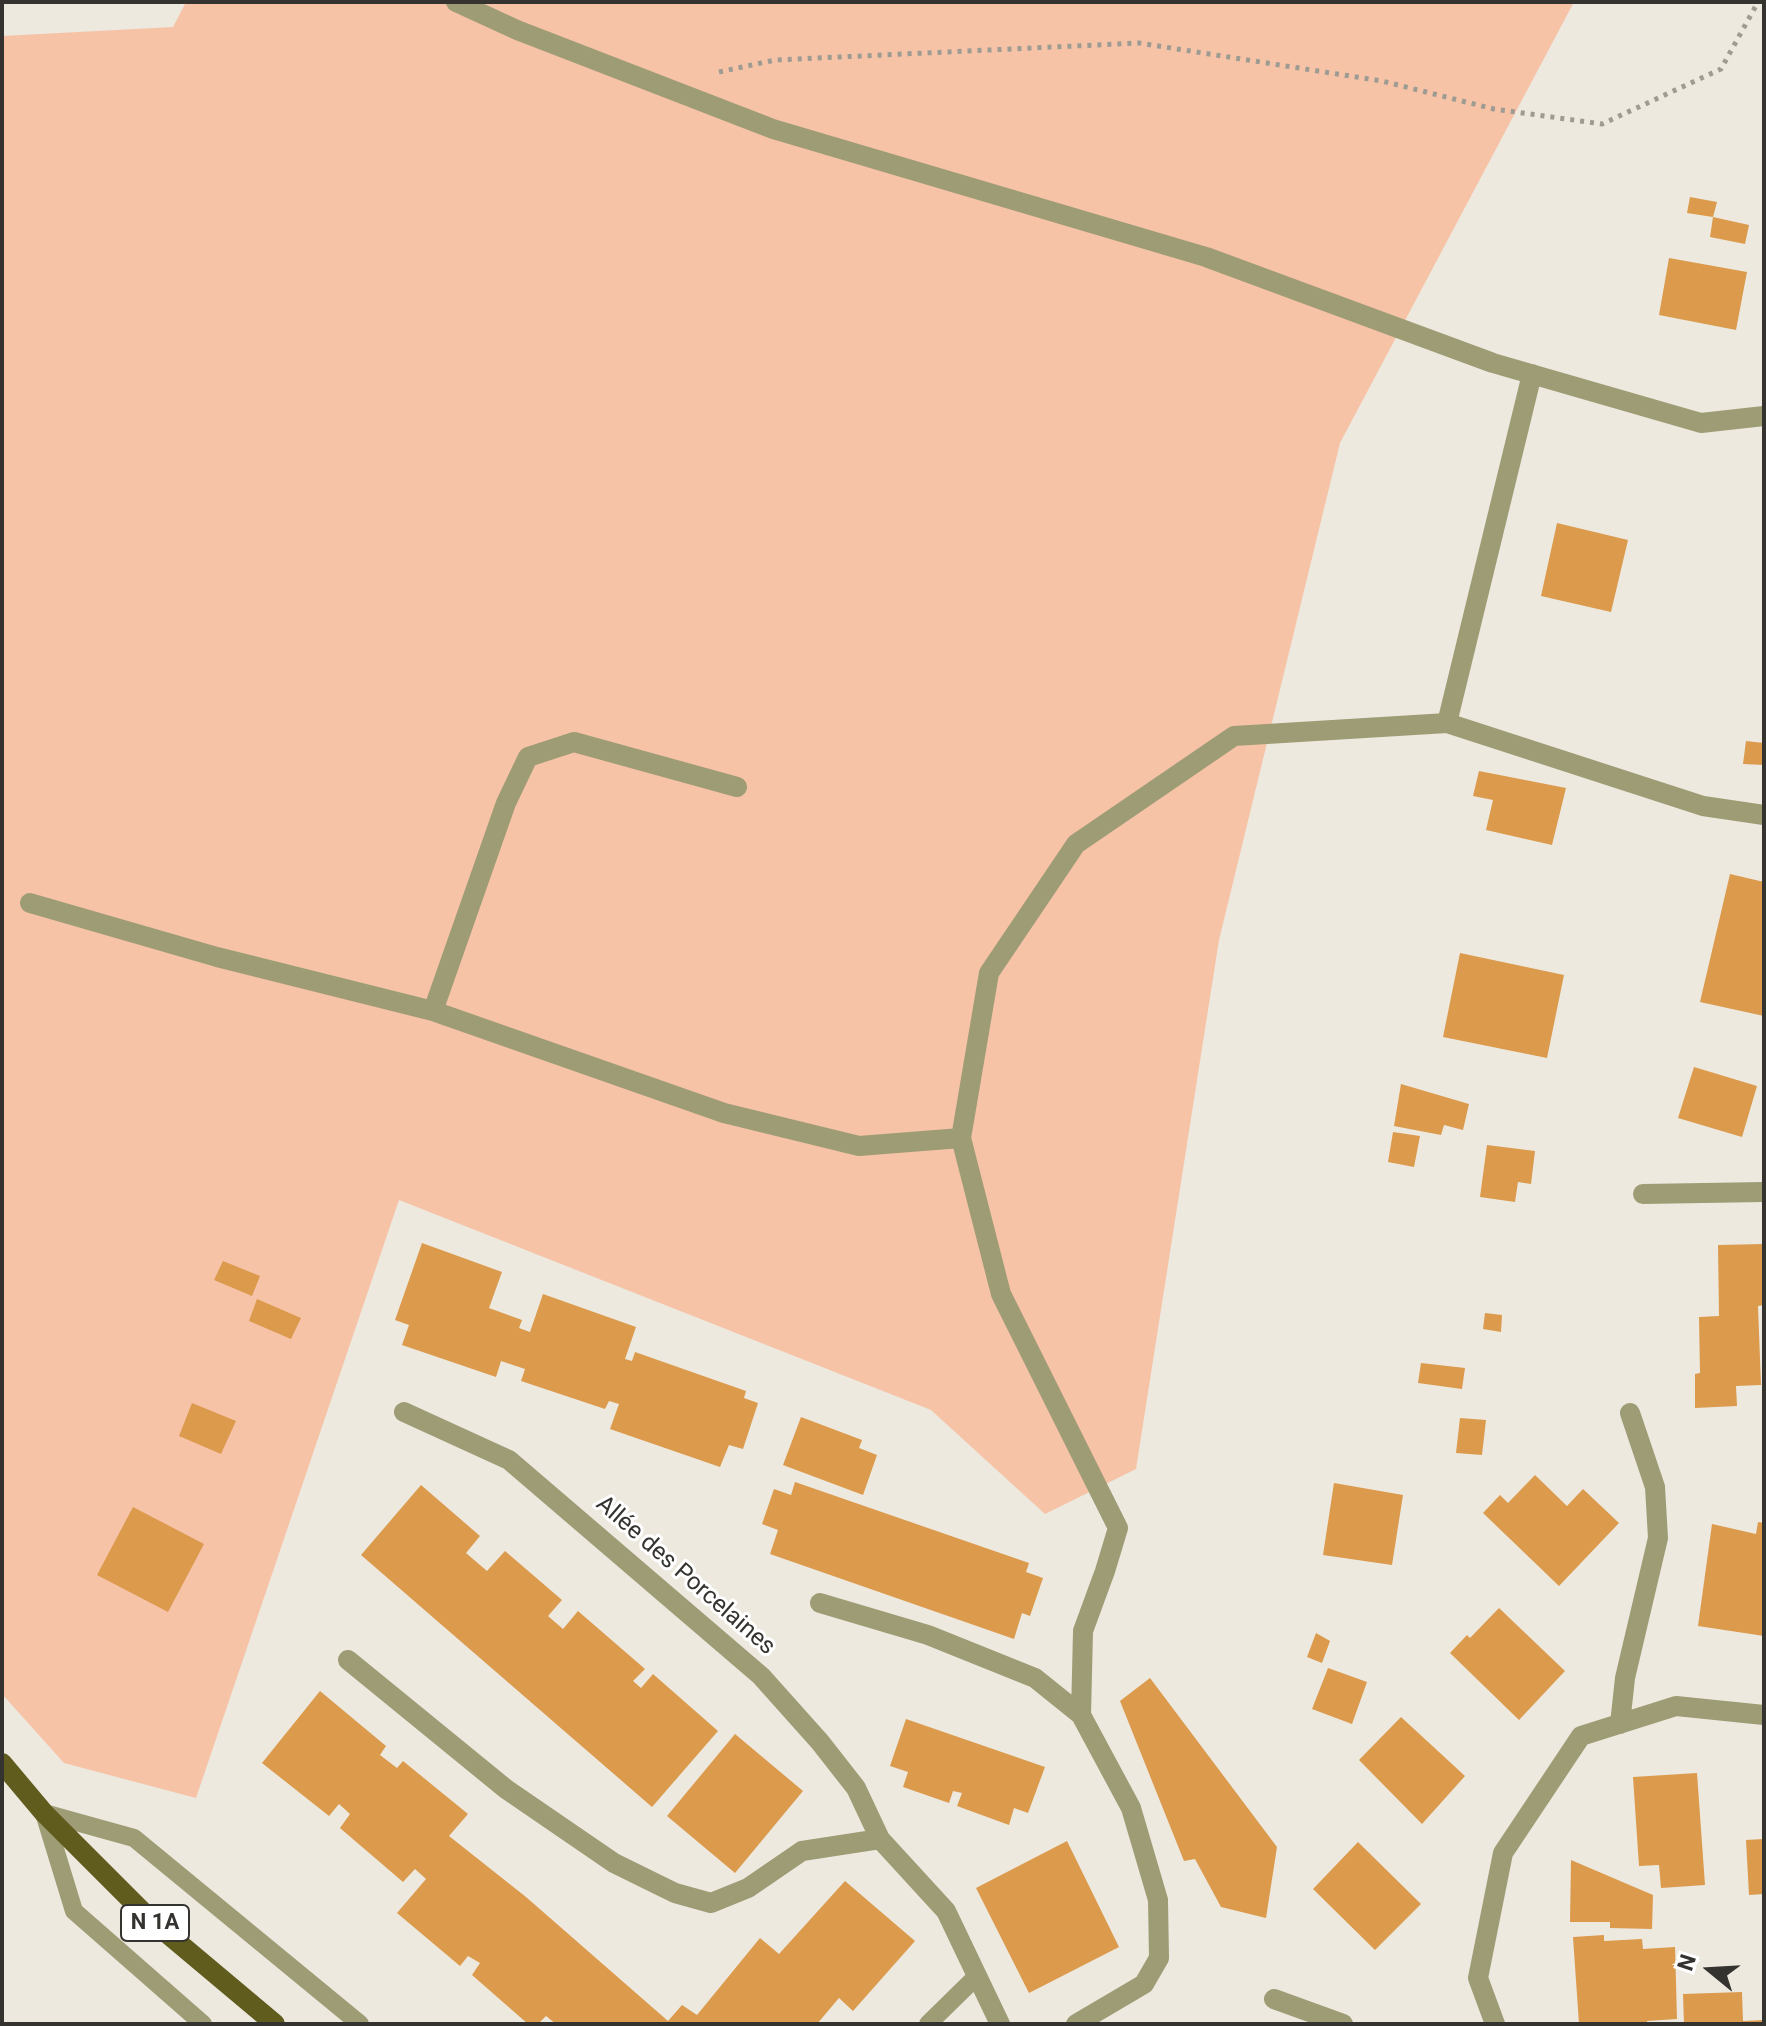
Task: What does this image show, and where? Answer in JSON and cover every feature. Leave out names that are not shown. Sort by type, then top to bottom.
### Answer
[{"type":"main road","name":"N 1A","points":[[2,1763],[44,1813],[150,1919],[275,2024]]},
{"type":"street","points":[[456,2],[517,30],[773,129],[1206,257],[1493,363],[1701,423],[1764,416]]},
{"type":"street","points":[[1447,723],[1532,374]]},
{"type":"street","points":[[1081,1715],[1083,1631],[1118,1528],[1001,1294],[961,1138],[989,973],[1076,844],[1234,736],[1447,723],[1703,806],[1764,815]]},
{"type":"street","points":[[433,1011],[506,803],[528,757],[574,742],[737,787]]},
{"type":"street","points":[[30,903],[217,957],[433,1011],[724,1113],[859,1146],[961,1138]]},
{"type":"street","points":[[1643,1194],[1764,1192]]},
{"type":"street","name":"Allée des Porcelaines","points":[[404,1412],[509,1460],[761,1676],[856,1788],[880,1839],[946,1911],[1000,2024]]},
{"type":"street","points":[[1620,1724],[1625,1678],[1658,1538],[1655,1487],[1630,1413]]},
{"type":"street","points":[[820,1603],[928,1635],[1035,1678],[1081,1715],[1131,1808],[1158,1900],[1159,1958],[1144,1984],[1076,2024]]},
{"type":"street","points":[[348,1660],[506,1789],[614,1863],[675,1893],[711,1903],[748,1888],[802,1851],[880,1839]]},
{"type":"street","points":[[1495,2024],[1478,1978],[1503,1853],[1581,1736],[1676,1706],[1764,1715]]},
{"type":"street","points":[[1274,1999],[1343,2024]]},
{"type":"lane","points":[[44,1813],[74,1911],[203,2024]]},
{"type":"lane","points":[[44,1813],[134,1838],[360,2024]]},
{"type":"lane","points":[[928,2024],[977,1976]]},
{"type":"path","points":[[718,72],[775,60],[1139,43],[1382,81],[1494,109],[1602,124],[1721,69],[1758,2]]},
{"type":"shaded area","points":[[186,2],[1574,2],[1340,443],[1219,940],[1136,1469],[1045,1514],[931,1410],[399,1200],[196,1798],[64,1763],[2,1694],[2,36],[173,27]]},
{"type":"building","points":[[1690,197],[1717,202],[1713,217],[1687,213]]},
{"type":"building","points":[[1713,217],[1749,225],[1745,244],[1710,237]]},
{"type":"building","points":[[1669,258],[1747,272],[1736,330],[1659,315]]},
{"type":"building","points":[[1557,523],[1628,540],[1611,612],[1541,596]]},
{"type":"building","points":[[1746,741],[1764,743],[1764,765],[1743,764]]},
{"type":"building","points":[[1479,771],[1566,788],[1552,845],[1486,830],[1493,800],[1473,796]]},
{"type":"building","points":[[1730,874],[1764,882],[1764,1016],[1700,1002]]},
{"type":"building","points":[[1460,953],[1564,975],[1547,1058],[1443,1037]]},
{"type":"building","points":[[1694,1067],[1757,1086],[1742,1137],[1678,1118]]},
{"type":"building","points":[[1401,1084],[1469,1104],[1463,1130],[1444,1125],[1441,1135],[1394,1126]]},
{"type":"building","points":[[1393,1132],[1420,1136],[1414,1167],[1388,1162]]},
{"type":"building","points":[[1487,1145],[1535,1151],[1531,1184],[1518,1182],[1515,1202],[1480,1197]]},
{"type":"building","points":[[422,1243],[502,1272],[489,1308],[522,1320],[519,1328],[530,1332],[543,1294],[636,1327],[625,1359],[632,1361],[635,1352],[746,1391],[744,1398],[758,1403],[743,1449],[729,1445],[720,1467],[610,1429],[619,1404],[609,1401],[605,1409],[521,1381],[525,1369],[501,1361],[496,1377],[402,1345],[409,1325],[395,1320]]},
{"type":"building","points":[[1764,1244],[1764,1305],[1758,1306],[1761,1385],[1736,1386],[1737,1406],[1695,1408],[1695,1374],[1700,1373],[1699,1317],[1719,1316],[1718,1245]]},
{"type":"building","points":[[223,1261],[260,1276],[252,1296],[214,1280]]},
{"type":"building","points":[[257,1299],[301,1318],[291,1339],[249,1321]]},
{"type":"building","points":[[1485,1313],[1502,1315],[1501,1332],[1483,1329]]},
{"type":"building","points":[[1421,1363],[1465,1368],[1462,1389],[1418,1383]]},
{"type":"building","points":[[192,1403],[236,1421],[221,1454],[179,1436]]},
{"type":"building","points":[[801,1417],[862,1440],[859,1448],[877,1455],[863,1495],[783,1465]]},
{"type":"building","points":[[1460,1418],[1486,1420],[1482,1455],[1456,1453]]},
{"type":"building","points":[[1535,1475],[1567,1506],[1583,1489],[1619,1523],[1559,1586],[1483,1513],[1500,1495],[1508,1503]]},
{"type":"building","points":[[795,1482],[1029,1563],[1026,1572],[1043,1578],[1030,1616],[1022,1613],[1014,1639],[770,1554],[778,1530],[762,1524],[774,1489],[791,1495]]},
{"type":"building","points":[[1334,1483],[1403,1495],[1392,1565],[1323,1555]]},
{"type":"building","points":[[421,1485],[480,1536],[466,1553],[487,1571],[505,1551],[562,1600],[548,1616],[563,1629],[578,1611],[645,1669],[633,1681],[641,1688],[653,1674],[718,1731],[652,1807],[361,1555]]},
{"type":"building","points":[[133,1507],[204,1544],[168,1612],[97,1575]]},
{"type":"building","points":[[1758,1522],[1764,1523],[1764,1636],[1698,1626],[1712,1524],[1756,1534]]},
{"type":"building","points":[[1499,1608],[1565,1671],[1519,1720],[1450,1653],[1467,1635],[1470,1638]]},
{"type":"building","points":[[1316,1633],[1330,1641],[1322,1663],[1307,1657]]},
{"type":"building","points":[[1328,1668],[1367,1682],[1352,1724],[1312,1709]]},
{"type":"building","points":[[1150,1678],[1277,1847],[1266,1918],[1221,1907],[1195,1859],[1184,1861],[1120,1701]]},
{"type":"building","points":[[320,1691],[386,1746],[380,1755],[397,1768],[403,1761],[468,1814],[449,1836],[526,1897],[668,2021],[682,2005],[697,2015],[760,1938],[779,1954],[845,1881],[915,1941],[853,2011],[839,1998],[817,2024],[556,2024],[546,2016],[538,2024],[528,2024],[472,1975],[480,1963],[468,1956],[460,1966],[397,1913],[426,1879],[415,1869],[403,1882],[340,1828],[350,1814],[339,1804],[329,1816],[262,1763]]},
{"type":"building","points":[[1401,1717],[1465,1776],[1422,1824],[1359,1760]]},
{"type":"building","points":[[906,1719],[1045,1767],[1028,1813],[1014,1808],[1009,1825],[957,1806],[962,1793],[953,1791],[949,1803],[903,1787],[908,1772],[890,1766]]},
{"type":"building","points":[[735,1734],[803,1791],[735,1873],[667,1816]]},
{"type":"building","points":[[1697,1773],[1705,1885],[1661,1888],[1659,1865],[1639,1866],[1633,1777]]},
{"type":"building","points":[[1764,1839],[1764,1894],[1749,1895],[1746,1840]]},
{"type":"building","points":[[1067,1841],[1119,1947],[1029,1993],[976,1888]]},
{"type":"building","points":[[1358,1842],[1421,1904],[1375,1950],[1313,1889]]},
{"type":"building","points":[[1571,1860],[1653,1895],[1652,1929],[1610,1928],[1610,1922],[1570,1922]]},
{"type":"building","points":[[1604,1935],[1604,1941],[1642,1939],[1643,1949],[1675,1947],[1677,2019],[1647,2021],[1647,2024],[1579,2024],[1573,1937]]},
{"type":"building","points":[[1742,1992],[1743,2021],[1764,2020],[1764,2024],[1684,2024],[1683,1994]]}]
